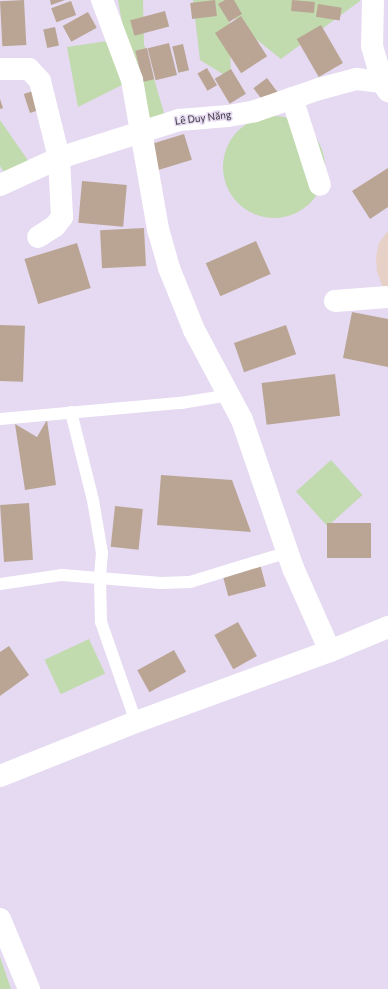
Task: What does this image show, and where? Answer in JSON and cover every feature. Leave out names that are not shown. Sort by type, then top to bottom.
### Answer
[{"type":"street","points":[[102,0],[132,80],[158,229],[169,268],[194,330],[242,420],[288,552],[330,650]]},
{"type":"street","points":[[373,0],[372,46],[386,84]]},
{"type":"street","points":[[0,69],[29,69],[40,81],[59,158],[62,217],[55,226],[38,237]]},
{"type":"street","name":"Lê Duy Năng","points":[[0,185],[59,158],[179,120],[228,116],[255,111],[319,89],[357,79],[386,84]]},
{"type":"street","points":[[292,98],[320,185]]},
{"type":"street","points":[[335,301],[388,297]]},
{"type":"street","points":[[0,776],[136,722],[388,627]]},
{"type":"street","points":[[0,919],[29,989]]},
{"type":"lane","points":[[0,419],[181,403],[230,396]]},
{"type":"lane","points":[[71,412],[93,500],[102,553],[100,578],[100,622],[136,722]]},
{"type":"lane","points":[[0,584],[62,575],[161,583],[190,582],[288,552]]},
{"type":"shaded area","points":[[388,231],[388,292],[382,285],[377,272],[376,257],[379,243]]},
{"type":"green space","points":[[118,0],[143,0],[144,44],[166,120],[141,129]]},
{"type":"green space","points":[[193,0],[229,0],[231,79],[200,60]]},
{"type":"green space","points":[[233,0],[360,1],[281,59],[236,23]]},
{"type":"green space","points":[[114,40],[132,80],[78,107],[67,47]]},
{"type":"green space","points":[[274,116],[294,119],[303,124],[317,138],[322,147],[325,167],[322,187],[317,196],[303,210],[294,215],[274,218],[254,215],[245,210],[231,196],[226,187],[223,167],[226,147],[231,138],[245,124],[254,119]]},
{"type":"green space","points":[[0,120],[36,172],[14,188],[0,166]]},
{"type":"green space","points":[[331,460],[362,495],[328,526],[296,491]]},
{"type":"green space","points":[[89,639],[105,673],[61,694],[45,660]]},
{"type":"green space","points":[[0,957],[11,989],[0,989]]},
{"type":"building","points":[[24,0],[26,45],[2,46],[0,1]]},
{"type":"building","points":[[50,0],[65,0],[51,5]]},
{"type":"building","points":[[215,0],[217,16],[192,19],[190,3]]},
{"type":"building","points":[[225,0],[234,0],[242,14],[229,22],[218,4]]},
{"type":"building","points":[[292,0],[315,2],[314,13],[291,11]]},
{"type":"building","points":[[71,1],[76,15],[56,22],[51,8]]},
{"type":"building","points":[[318,4],[342,8],[340,21],[316,17]]},
{"type":"building","points":[[165,11],[169,26],[134,36],[130,20]]},
{"type":"building","points":[[88,12],[97,28],[71,42],[63,26]]},
{"type":"building","points":[[241,16],[267,56],[241,73],[215,33]]},
{"type":"building","points":[[321,25],[343,63],[319,77],[297,39]]},
{"type":"building","points":[[55,27],[59,46],[47,48],[43,29]]},
{"type":"building","points":[[169,43],[177,75],[156,80],[148,48]]},
{"type":"building","points":[[183,44],[189,70],[178,73],[172,46]]},
{"type":"building","points":[[147,48],[154,79],[143,82],[135,51]]},
{"type":"building","points":[[207,68],[217,85],[207,91],[197,74]]},
{"type":"building","points":[[231,69],[246,94],[230,104],[215,79]]},
{"type":"building","points":[[267,78],[279,94],[265,104],[253,88]]},
{"type":"building","points":[[39,89],[45,108],[30,113],[24,94]]},
{"type":"building","points":[[0,99],[3,108],[0,109]]},
{"type":"building","points":[[184,134],[192,160],[158,170],[151,144]]},
{"type":"building","points":[[388,168],[388,207],[370,219],[352,191]]},
{"type":"building","points":[[82,181],[127,185],[123,227],[78,223]]},
{"type":"building","points":[[144,228],[146,266],[102,268],[100,230]]},
{"type":"building","points":[[256,241],[271,274],[220,296],[206,263]]},
{"type":"building","points":[[77,243],[91,288],[38,304],[24,259]]},
{"type":"building","points":[[352,312],[388,319],[388,367],[343,358]]},
{"type":"building","points":[[0,325],[25,326],[23,382],[0,381]]},
{"type":"building","points":[[286,325],[296,354],[244,372],[234,343]]},
{"type":"building","points":[[335,374],[340,416],[267,425],[262,383]]},
{"type":"building","points":[[47,420],[56,485],[25,490],[15,424],[37,437]]},
{"type":"building","points":[[161,475],[232,480],[251,532],[157,525]]},
{"type":"building","points":[[29,503],[33,560],[4,562],[0,505]]},
{"type":"building","points":[[115,506],[143,509],[139,550],[111,547]]},
{"type":"building","points":[[327,523],[371,523],[371,558],[327,558]]},
{"type":"building","points":[[260,564],[266,586],[228,596],[222,574]]},
{"type":"building","points":[[238,622],[257,656],[233,669],[214,635]]},
{"type":"building","points":[[9,646],[29,675],[0,696],[0,652]]},
{"type":"building","points":[[174,650],[186,672],[149,692],[137,670]]}]
